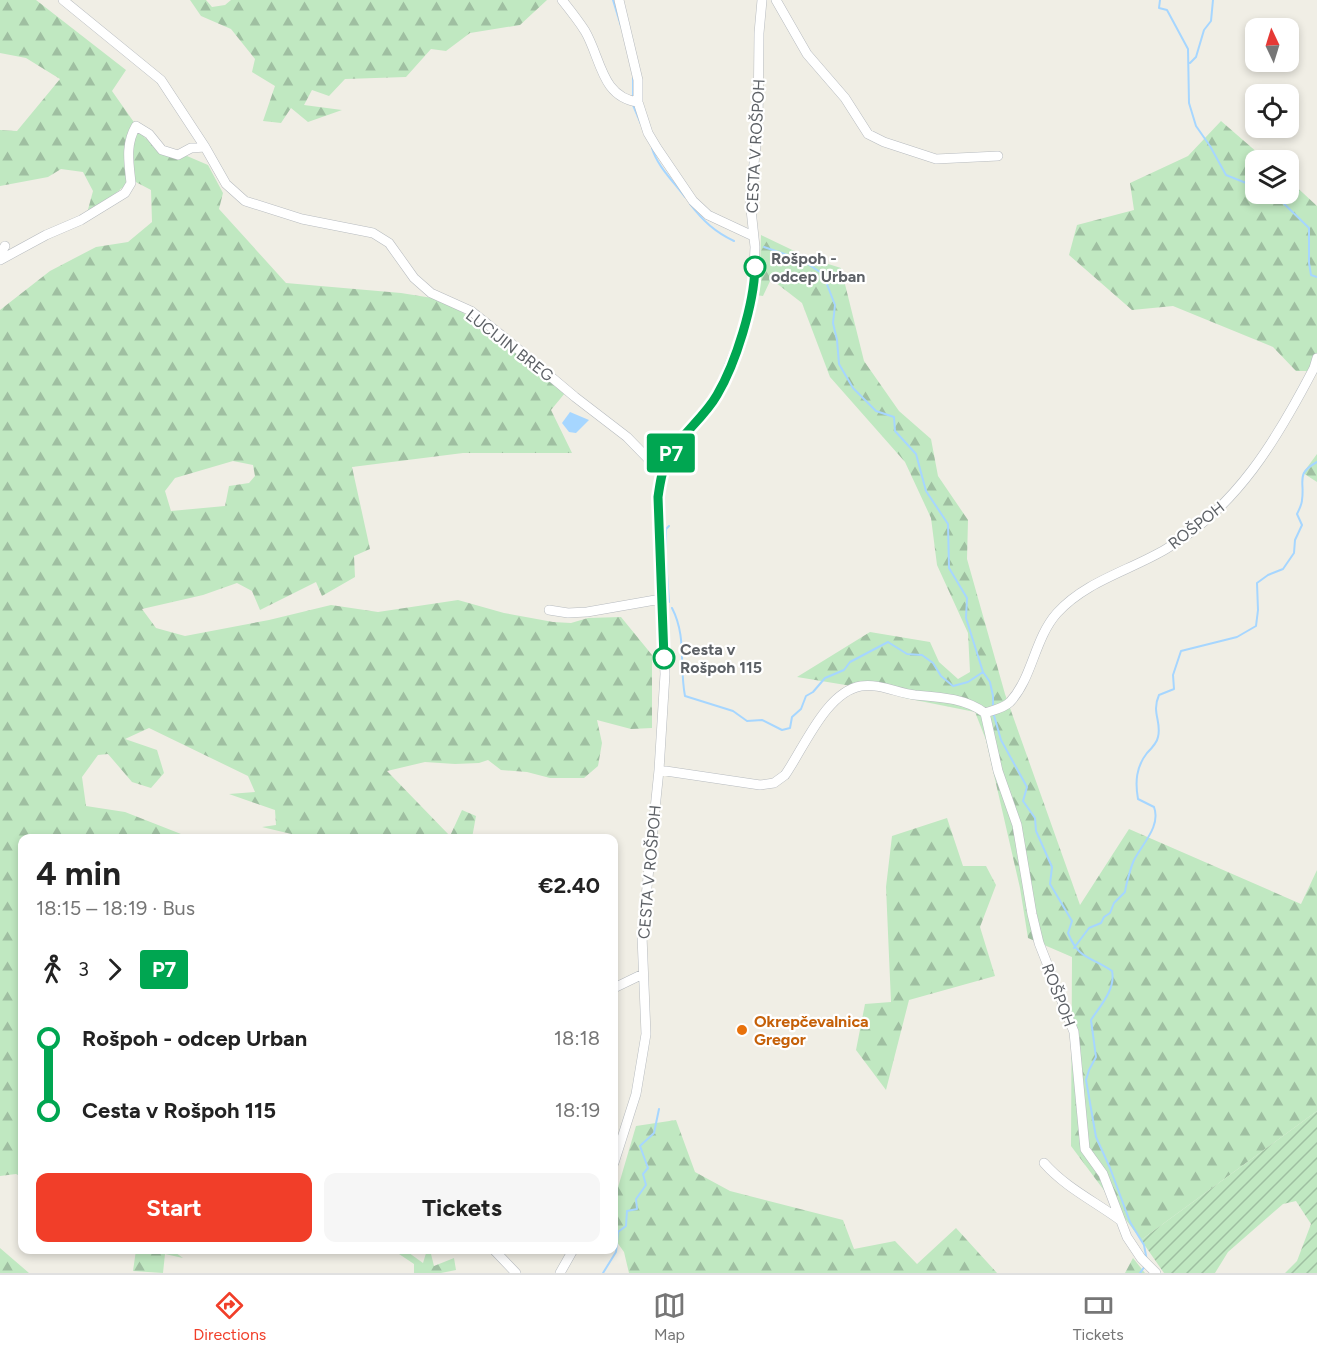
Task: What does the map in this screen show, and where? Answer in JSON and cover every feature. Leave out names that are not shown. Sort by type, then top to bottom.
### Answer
[{"type":"street","name":"LUCIJIN BREG","points":[[63,0],[161,80],[205,147],[226,184],[246,201],[302,219],[373,234],[389,243],[414,278],[431,293],[471,311],[627,437],[662,473]]},
{"type":"street","points":[[562,0],[585,31],[614,92],[626,100],[638,102]]},
{"type":"street","points":[[619,0],[638,80],[638,102],[648,133],[693,201],[708,215],[753,236]]},
{"type":"street","name":"CESTA V ROŠPOH","points":[[618,1150],[636,1094],[643,1064],[646,1034],[642,936],[659,770],[664,674],[658,497],[662,473],[668,457],[717,396],[744,328],[753,289],[755,262],[750,196],[758,128],[759,33],[762,0]]},
{"type":"street","points":[[776,0],[807,54],[845,98],[868,134],[884,142],[936,159],[998,156]]},
{"type":"street","points":[[0,260],[46,235],[81,220],[125,192],[131,183],[128,152],[130,136],[136,126],[149,134],[162,150],[178,155],[191,148],[205,147]]},
{"type":"street","name":"ROŠPOH","points":[[1155,1271],[1141,1258],[1127,1237],[1103,1174],[1085,1149],[1074,1032],[1039,943],[1017,825],[998,771],[992,711],[1009,703],[1018,690],[1049,623],[1065,605],[1094,584],[1157,554],[1180,540],[1215,513],[1238,490],[1276,437],[1305,386],[1317,358]]},
{"type":"street","points":[[549,610],[568,613],[587,612],[661,599]]},
{"type":"street","points":[[659,770],[760,785],[774,783],[784,775],[797,757],[830,705],[846,691],[862,686],[957,700],[992,711]]},
{"type":"street","points":[[618,986],[643,974]]},
{"type":"street","points":[[1044,1163],[1070,1188],[1120,1220]]},
{"type":"street","points":[[498,1254],[516,1273]]},
{"type":"street","points":[[560,1273],[571,1254]]},
{"type":"green space","points":[[0,0],[36,0],[126,70],[112,91],[145,138],[208,165],[223,193],[219,209],[286,283],[401,293],[451,301],[481,330],[507,344],[565,393],[551,410],[572,453],[463,453],[352,467],[370,549],[354,556],[355,577],[322,596],[316,582],[260,610],[252,591],[237,583],[203,595],[142,609],[156,628],[185,636],[331,605],[378,612],[458,600],[504,613],[553,622],[571,623],[588,618],[621,617],[652,655],[652,728],[631,729],[597,720],[602,743],[598,766],[584,778],[550,778],[527,772],[501,770],[488,760],[479,763],[455,764],[425,762],[387,771],[448,834],[291,834],[262,827],[276,825],[275,810],[229,794],[255,792],[248,776],[149,728],[125,739],[157,750],[164,773],[151,788],[132,782],[108,754],[98,755],[82,777],[86,806],[125,812],[181,834],[18,834],[18,1175],[0,1176],[0,310],[50,271],[96,247],[128,242],[152,222],[151,190],[132,180],[86,217],[93,191],[83,172],[61,169],[48,177],[0,186],[0,130],[17,131],[60,79],[26,58],[0,53]],"holes":[[[233,461],[253,465],[255,476],[249,483],[229,486],[225,506],[171,511],[165,491],[175,478]]]},
{"type":"green space","points":[[190,0],[206,0],[212,7],[225,5],[231,0],[547,0],[520,25],[470,33],[446,51],[431,49],[406,77],[345,79],[329,96],[312,90],[304,105],[342,110],[308,122],[291,108],[281,123],[263,121],[275,86],[252,72],[255,59],[231,29],[201,16]]},
{"type":"green space","points":[[1221,121],[1254,150],[1245,150],[1245,204],[1299,204],[1299,189],[1317,206],[1317,371],[1296,371],[1273,347],[1173,306],[1132,310],[1069,255],[1077,225],[1134,210],[1130,183],[1188,156]]},
{"type":"green space","points":[[761,235],[809,258],[841,268],[864,361],[899,411],[931,439],[938,476],[968,520],[967,559],[1005,694],[1080,905],[1129,829],[1301,904],[1317,870],[1317,1111],[1141,1240],[1071,1146],[1072,957],[1028,938],[1020,888],[986,740],[975,712],[905,698],[888,692],[797,677],[870,632],[930,642],[939,662],[958,679],[970,672],[968,633],[937,565],[931,518],[905,462],[830,377],[802,303],[771,279],[763,296],[756,295],[760,270]]},
{"type":"green space","points":[[1317,454],[1317,482],[1303,473]]},
{"type":"green space","points":[[462,810],[476,816],[473,834],[451,834]]},
{"type":"green space","points":[[947,818],[963,866],[986,866],[996,885],[980,927],[995,976],[909,1000],[886,1090],[856,1050],[865,1004],[891,1002],[886,887],[892,836]]},
{"type":"green space","points":[[1317,1111],[1317,1273],[1285,1273],[1297,1261],[1311,1224],[1296,1201],[1283,1204],[1228,1252],[1215,1273],[1164,1273],[1141,1240]]},
{"type":"green space","points":[[676,1120],[695,1172],[730,1191],[843,1220],[854,1249],[895,1241],[917,1264],[956,1228],[997,1273],[629,1273],[624,1252],[618,1244],[618,1187],[636,1126]]},
{"type":"green space","points":[[0,1248],[29,1273],[0,1273]]},
{"type":"green space","points":[[135,1254],[165,1254],[163,1273],[133,1271]]},
{"type":"green space","points":[[165,1254],[178,1254],[183,1258]]},
{"type":"green space","points":[[399,1254],[411,1254],[423,1263],[426,1254],[431,1254],[434,1266],[454,1258],[456,1270],[441,1273],[414,1273],[414,1264]]},
{"type":"green space","points":[[1133,1258],[1145,1273],[1125,1273]]},
{"type":"water","points":[[570,412],[589,420],[576,433],[569,432],[562,423]]},
{"type":"waterway","points":[[613,0],[621,26]]},
{"type":"waterway","points":[[1160,0],[1159,8],[1167,10],[1188,49],[1189,103],[1196,126],[1226,175],[1245,183]]},
{"type":"waterway","points":[[1190,63],[1196,57],[1204,30],[1211,21],[1213,0]]},
{"type":"waterway","points":[[633,78],[633,97]]},
{"type":"waterway","points":[[633,105],[641,124]]},
{"type":"waterway","points":[[652,148],[662,167],[685,197]]},
{"type":"waterway","points":[[690,204],[710,226],[734,241]]},
{"type":"waterway","points":[[1284,204],[1309,228],[1309,263],[1311,275],[1317,277]]},
{"type":"waterway","points":[[764,247],[802,260],[823,274],[835,305],[833,323],[839,364],[853,388],[876,411],[894,417],[895,431],[916,454],[926,491],[948,524],[949,568],[967,598],[966,618],[983,672],[990,682],[993,707]]},
{"type":"waterway","points":[[1074,948],[1089,928],[1101,923],[1110,913],[1114,903],[1125,892],[1134,860],[1153,828],[1156,814],[1154,807],[1138,799],[1137,781],[1141,764],[1158,737],[1156,707],[1159,695],[1174,689],[1173,675],[1181,651],[1237,637],[1256,626],[1257,583],[1268,575],[1283,569],[1294,553],[1295,540],[1302,525],[1297,514],[1302,502],[1303,474],[1317,462]]},
{"type":"waterway","points":[[666,551],[666,529],[669,526]]},
{"type":"waterway","points":[[666,560],[669,602]]},
{"type":"waterway","points":[[672,608],[680,630],[685,696],[733,711],[747,721],[762,720],[782,730],[790,728],[792,717],[801,709],[806,696],[813,692],[825,678],[844,670],[850,662],[888,642],[907,654],[922,655],[933,663],[941,676],[953,686],[968,682],[983,672]]},
{"type":"waterway","points":[[993,712],[1001,740],[1027,787],[1023,801],[1035,818],[1036,831],[1052,867],[1050,884],[1072,921],[1068,933],[1072,942],[1081,953],[1112,971],[1112,984],[1091,1020],[1096,1057],[1086,1080],[1096,1137],[1130,1222],[1144,1245],[1147,1261]]},
{"type":"waterway","points":[[618,1232],[626,1226],[627,1211],[637,1209],[636,1199],[646,1185],[643,1174],[648,1168],[640,1146],[654,1133],[659,1109]]},
{"type":"waterway","points":[[603,1273],[615,1254]]},
{"type":"waterway","points":[[1140,1273],[1145,1266]]},
{"type":"bus line","name":"P7","points":[[664,658],[658,497],[662,473],[668,457],[717,396],[744,328],[753,289],[755,267]]},
{"type":"place","name":"Rošpoh - odcep Urban","points":[[755,267]]},
{"type":"place","name":"Cesta v Rošpoh 115","points":[[664,658]]},
{"type":"place","name":"Okrepčevalnica Gregor","points":[[742,1030]]}]
